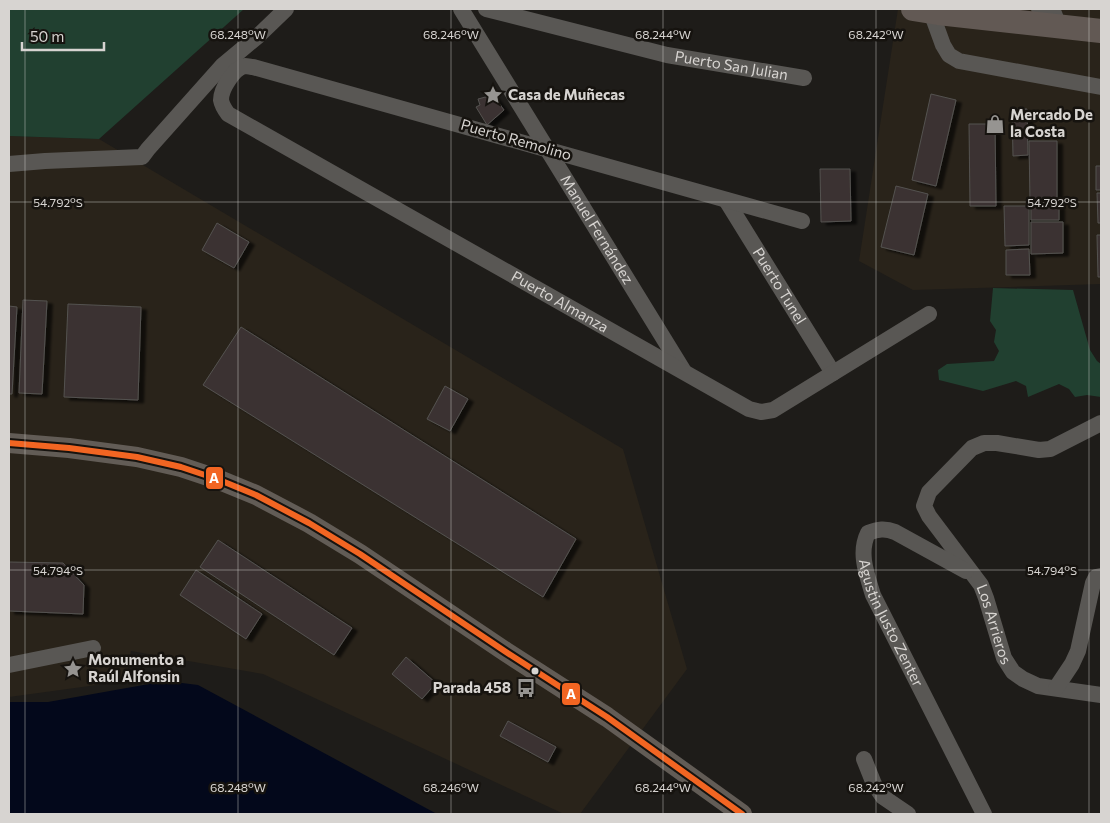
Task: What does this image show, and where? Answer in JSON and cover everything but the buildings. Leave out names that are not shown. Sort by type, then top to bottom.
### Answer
[{"type":"highway","points":[[922,10],[1101,31]]},
{"type":"main road","points":[[9,443],[69,448],[137,457],[181,467],[256,495],[309,523],[360,554],[607,717],[742,814]]},
{"type":"street","points":[[9,164],[142,157],[222,66],[258,36],[286,9]]},
{"type":"street","name":"Manuel Fernández","points":[[461,9],[684,372]]},
{"type":"street","name":"Puerto San Julian","points":[[486,9],[667,55],[804,78]]},
{"type":"street","points":[[1039,9],[1053,11],[1059,26]]},
{"type":"street","points":[[922,10],[949,55],[959,61],[1101,87]]},
{"type":"street","name":"Puerto Remolino","points":[[232,75],[245,66],[253,67],[802,221]]},
{"type":"street","name":"Puerto Almanza","points":[[232,75],[223,90],[221,99],[228,114],[749,409],[761,412],[773,410],[928,314]]},
{"type":"street","name":"Puerto Tunel","points":[[726,200],[833,373]]},
{"type":"street","name":"Los Arrieros","points":[[1101,424],[1050,449],[1039,450],[998,442],[984,443],[972,448],[929,492],[924,506],[929,516],[980,585],[986,598],[1004,658],[1013,672],[1038,686],[1101,695]]},
{"type":"street","name":"Agustin Justo Zenter","points":[[972,575],[895,532],[886,529],[877,529],[868,533],[864,542],[863,552],[866,570],[873,595],[984,814]]},
{"type":"street","points":[[1056,688],[1078,651],[1093,583],[1096,577],[1101,576]]},
{"type":"street","points":[[9,665],[93,648]]},
{"type":"street","points":[[864,759],[874,784],[883,797],[908,814]]},
{"type":"shaded area","points":[[898,9],[1101,9],[1101,284],[913,290],[859,261]]},
{"type":"shaded area","points":[[9,136],[99,139],[623,449],[687,669],[580,814],[564,814],[263,674],[131,651],[126,681],[9,697]]},
{"type":"green space","points":[[9,9],[244,9],[99,139],[9,136]]},
{"type":"green space","points":[[993,288],[1073,290],[1090,350],[1101,364],[1101,397],[1087,395],[1075,397],[1069,389],[1059,384],[1028,397],[1026,386],[1016,381],[983,391],[939,380],[938,370],[947,364],[994,361],[999,351],[994,342],[996,330],[990,321]]},
{"type":"water","points":[[166,681],[198,685],[437,814],[9,814],[9,702],[48,702]]},
{"type":"transit line","name":"A","points":[[9,443],[69,448],[137,457],[181,467],[256,495],[309,523],[360,554],[607,717],[742,814]]},
{"type":"place","name":"Casa de Muñecas","points":[[493,95]]},
{"type":"place","name":"Mercado De la Costa","points":[[995,124]]},
{"type":"place","name":"Monumento a Raúl Alfonsin","points":[[73,669]]},
{"type":"place","name":"Parada 458","points":[[526,688]]}]
